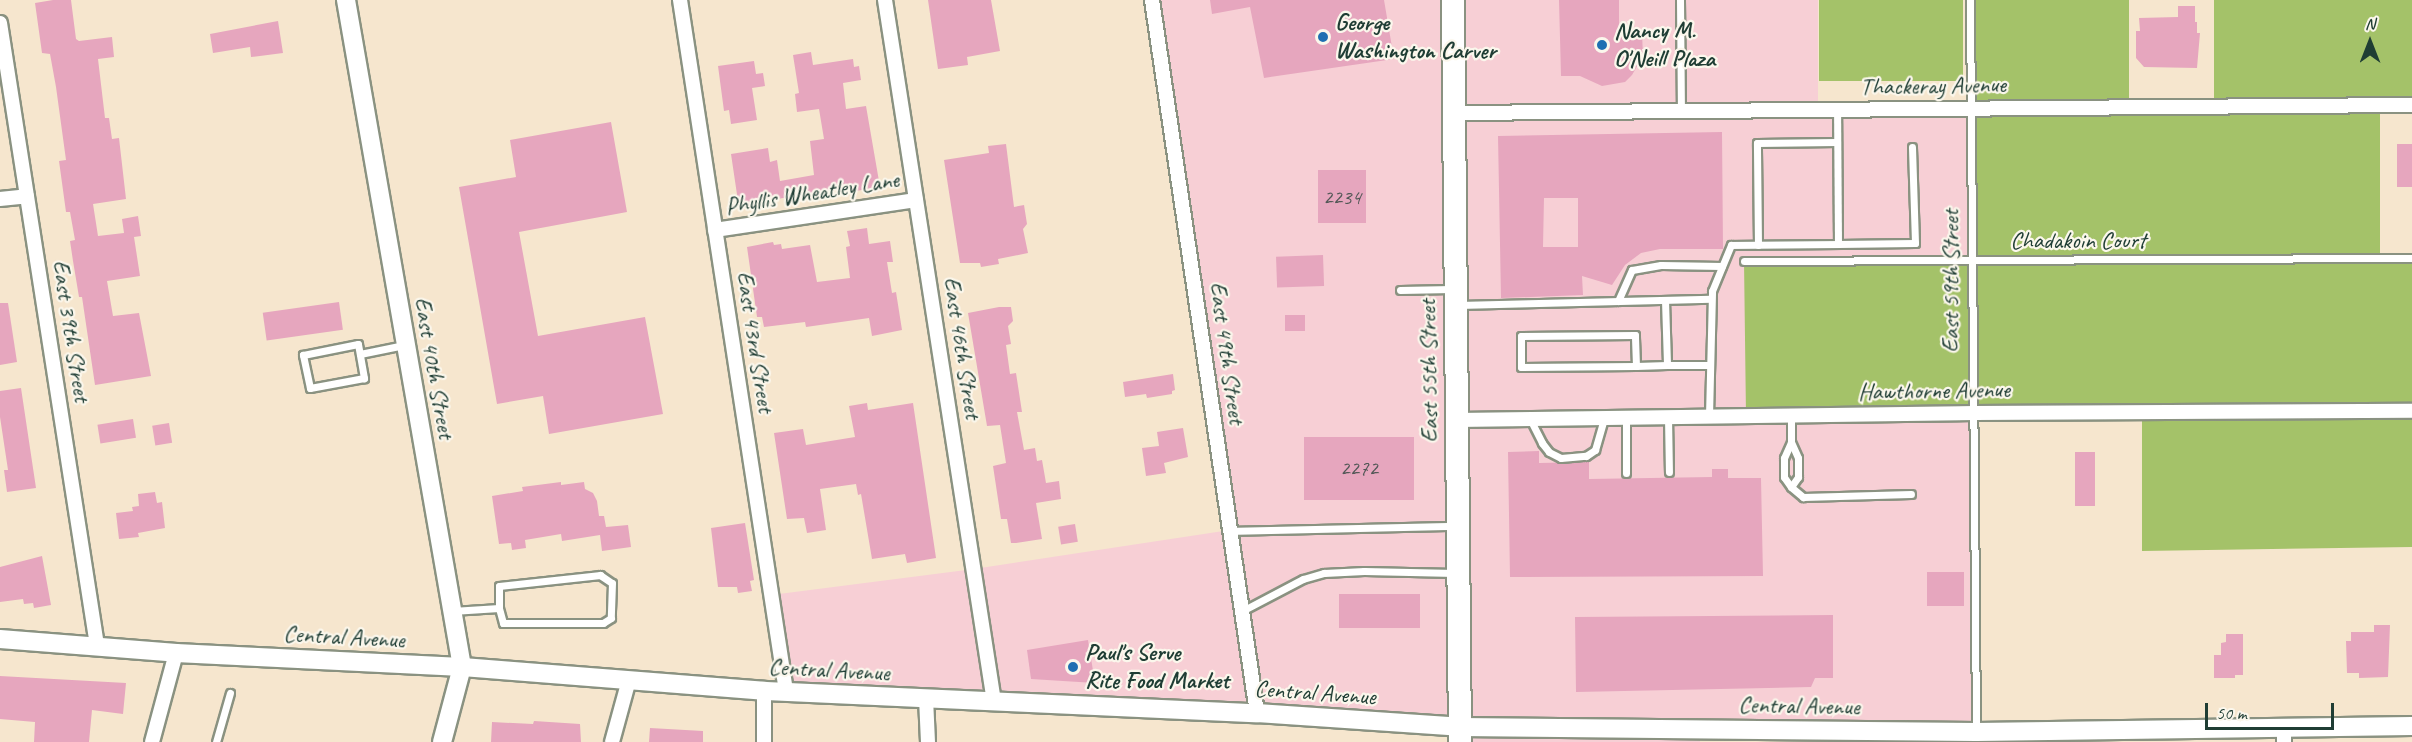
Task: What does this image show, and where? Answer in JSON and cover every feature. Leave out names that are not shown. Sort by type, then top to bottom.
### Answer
[{"type":"main road","name":"East 55th Street","points":[[1453,0],[1460,735]]},
{"type":"street","name":"East 40th Street","points":[[346,0],[462,667],[442,742]]},
{"type":"street","name":"East 43rd Street","points":[[680,0],[786,691]]},
{"type":"street","name":"East 46th Street","points":[[885,0],[994,702]]},
{"type":"street","name":"East 49th Street","points":[[1152,0],[1257,713]]},
{"type":"street","name":"East 39th Street","points":[[0,23],[97,645]]},
{"type":"street","name":"Thackeray Avenue","points":[[1454,113],[2412,105]]},
{"type":"street","points":[[0,200],[27,196]]},
{"type":"street","name":"Phyllis Wheatley Lane","points":[[716,231],[916,200]]},
{"type":"street","name":"Hawthorne Avenue","points":[[1457,420],[1974,413],[2412,411]]},
{"type":"street","name":"Central Avenue","points":[[0,639],[176,653],[462,667],[764,691],[1257,713],[1460,735],[1976,737],[2284,735],[2412,726]]},
{"type":"street","points":[[152,742],[176,653]]},
{"type":"street","points":[[612,742],[629,680]]},
{"type":"street","points":[[764,691],[764,742]]},
{"type":"street","points":[[926,698],[928,742]]},
{"type":"lane","points":[[1680,0],[1681,112]]},
{"type":"lane","name":"East 59th Street","points":[[1970,0],[1974,261],[1976,737]]},
{"type":"lane","points":[[1837,110],[1838,244]]},
{"type":"lane","points":[[1758,244],[1757,143],[1837,142]]},
{"type":"lane","points":[[1709,416],[1708,366],[1712,291],[1731,245],[1915,243],[1912,147]]},
{"type":"lane","name":"Chadakoin Court","points":[[1744,261],[2412,258]]},
{"type":"lane","points":[[1618,301],[1632,270],[1661,265],[1722,266]]},
{"type":"lane","points":[[1400,290],[1456,297],[1618,301],[1711,299]]},
{"type":"lane","points":[[1665,300],[1667,366]]},
{"type":"lane","points":[[1636,366],[1635,335],[1521,336],[1521,367],[1708,366]]},
{"type":"lane","points":[[358,344],[360,354],[364,378],[310,388],[303,355],[358,344]]},
{"type":"lane","points":[[360,354],[406,344]]},
{"type":"lane","points":[[1791,415],[1791,442],[1784,458],[1784,477],[1791,487],[1803,497],[1911,494]]},
{"type":"lane","points":[[1668,417],[1669,472]]},
{"type":"lane","points":[[1530,419],[1542,443],[1550,452],[1561,458],[1587,456],[1595,450],[1604,418]]},
{"type":"lane","points":[[1626,418],[1626,473]]},
{"type":"lane","points":[[1791,442],[1798,458],[1798,477],[1791,487]]},
{"type":"lane","points":[[1230,531],[1458,526]]},
{"type":"lane","points":[[1242,611],[1303,579],[1324,573],[1364,571],[1458,573]]},
{"type":"lane","points":[[600,575],[612,583],[610,618],[603,623],[503,623],[499,608],[499,586],[600,575]]},
{"type":"lane","points":[[452,611],[499,608]]},
{"type":"lane","points":[[216,742],[230,693]]},
{"type":"shaded area","points":[[1152,0],[1818,0],[1818,110],[1972,108],[1976,732],[1700,729],[1700,742],[1460,742],[1460,728],[786,691],[771,595],[974,569],[1230,530]]},
{"type":"green space","points":[[1819,0],[1963,0],[1963,81],[1819,81]]},
{"type":"green space","points":[[1970,0],[2129,0],[2129,106],[2214,106],[2214,0],[2412,0],[2412,105],[2380,106],[2380,258],[2412,258],[2412,547],[2142,551],[2142,412],[1746,416],[1744,261],[1974,261]]},
{"type":"building","points":[[71,0],[76,39],[79,41],[112,37],[114,57],[98,59],[105,118],[109,118],[112,139],[119,138],[126,199],[93,204],[98,236],[124,233],[122,219],[138,216],[141,236],[134,237],[140,276],[107,281],[113,316],[139,313],[151,376],[95,385],[82,297],[79,297],[70,241],[75,240],[70,212],[66,212],[59,161],[66,160],[56,87],[50,54],[42,53],[35,3]]},
{"type":"building","points":[[928,0],[991,0],[1000,51],[967,57],[968,65],[938,69]]},
{"type":"building","name":"George Washington Carver","points":[[1210,0],[1384,0],[1394,59],[1264,78],[1250,7],[1212,14]]},
{"type":"building","name":"Nancy M. O'Neill Plaza","points":[[1559,0],[1619,0],[1619,33],[1642,33],[1643,56],[1625,82],[1602,86],[1580,76],[1561,76]]},
{"type":"building","points":[[2178,6],[2195,6],[2197,33],[2200,33],[2197,68],[2144,67],[2136,58],[2136,31],[2140,31],[2139,18],[2178,17]]},
{"type":"building","points":[[278,21],[283,53],[251,57],[250,47],[213,53],[210,34]]},
{"type":"building","points":[[811,52],[813,65],[853,59],[854,67],[859,66],[861,80],[843,83],[846,109],[866,106],[880,187],[850,192],[850,188],[770,200],[770,204],[739,208],[731,154],[768,148],[770,162],[777,160],[780,181],[814,175],[810,141],[824,139],[819,109],[797,112],[795,94],[799,93],[793,55]]},
{"type":"building","points":[[754,61],[756,74],[763,73],[765,86],[752,88],[757,120],[731,124],[729,110],[724,111],[718,66]]},
{"type":"building","points":[[611,122],[627,212],[519,232],[538,336],[645,317],[663,414],[549,434],[543,396],[497,404],[459,187],[516,177],[510,140]]},
{"type":"building","points":[[1722,132],[1723,249],[1660,249],[1641,253],[1625,265],[1612,285],[1582,276],[1583,295],[1501,298],[1498,136]],"holes":[[[1544,198],[1578,198],[1578,247],[1543,247]]]},
{"type":"building","points":[[1006,144],[1014,207],[1024,205],[1027,224],[1023,229],[1028,253],[998,259],[999,264],[981,267],[980,263],[960,263],[944,160],[989,153],[988,146]]},
{"type":"building","points":[[2397,144],[2412,144],[2412,187],[2397,187]]},
{"type":"building","points":[[1318,170],[1366,170],[1366,223],[1318,223]]},
{"type":"building","points":[[867,228],[869,244],[890,241],[893,262],[887,262],[892,293],[896,292],[902,330],[872,336],[869,318],[806,327],[805,322],[764,327],[762,317],[757,317],[747,247],[773,242],[774,245],[781,244],[782,249],[810,245],[817,282],[850,278],[846,247],[850,246],[847,231]]},
{"type":"building","points":[[1323,255],[1324,286],[1277,288],[1276,257]]},
{"type":"building","points":[[339,302],[343,330],[267,340],[263,313]]},
{"type":"building","points":[[0,303],[8,303],[17,362],[0,365]]},
{"type":"building","points":[[1011,307],[1013,321],[1008,326],[1011,344],[1006,345],[1010,374],[1016,373],[1022,412],[1017,412],[1024,450],[1035,448],[1037,461],[1042,460],[1046,483],[1059,481],[1061,499],[1036,503],[1042,539],[1016,543],[1011,543],[1007,519],[1001,519],[993,466],[1006,463],[1000,425],[987,426],[968,313]]},
{"type":"building","points":[[1285,315],[1305,315],[1305,331],[1285,331]]},
{"type":"building","points":[[1173,374],[1175,390],[1172,394],[1147,398],[1146,394],[1125,397],[1123,382]]},
{"type":"building","points":[[21,388],[36,488],[7,492],[4,470],[8,470],[0,417],[0,391]]},
{"type":"building","points":[[867,403],[868,410],[913,403],[936,558],[907,563],[905,554],[872,559],[861,494],[858,495],[856,484],[820,489],[826,530],[807,533],[804,518],[787,519],[774,433],[803,429],[806,445],[855,437],[849,406]]},
{"type":"building","points":[[133,419],[136,438],[100,443],[97,425]]},
{"type":"building","points":[[169,423],[172,443],[155,445],[152,426]]},
{"type":"building","points":[[1183,428],[1188,457],[1164,463],[1166,473],[1146,476],[1142,448],[1159,446],[1157,432]]},
{"type":"building","points":[[1304,437],[1414,437],[1414,500],[1304,500]]},
{"type":"building","points":[[1539,451],[1539,463],[1589,462],[1589,479],[1712,477],[1712,469],[1728,469],[1728,478],[1761,478],[1763,576],[1510,577],[1508,452]]},
{"type":"building","points":[[2075,452],[2095,452],[2095,506],[2075,506]]},
{"type":"building","points":[[561,482],[561,485],[584,482],[585,489],[593,493],[597,501],[599,516],[604,516],[606,527],[628,525],[631,547],[602,551],[600,535],[562,541],[561,534],[525,540],[526,548],[512,550],[511,543],[499,544],[492,496],[523,491],[522,487]]},
{"type":"building","points":[[155,492],[157,503],[162,502],[165,528],[138,533],[139,537],[119,539],[116,513],[133,511],[132,507],[139,506],[138,494]]},
{"type":"building","points":[[745,523],[754,580],[750,581],[752,591],[738,593],[737,587],[718,587],[711,528]]},
{"type":"building","points":[[1075,524],[1078,542],[1061,544],[1058,527]]},
{"type":"building","points":[[42,556],[51,605],[34,608],[33,603],[24,604],[23,599],[0,602],[0,567]]},
{"type":"building","points":[[1927,572],[1964,572],[1964,606],[1927,606]]},
{"type":"building","points":[[1339,594],[1420,594],[1420,628],[1339,628]]},
{"type":"building","points":[[1833,615],[1833,678],[1815,678],[1811,687],[1576,692],[1575,617]]},
{"type":"building","points":[[2374,625],[2390,625],[2388,677],[2359,678],[2359,673],[2347,673],[2346,641],[2351,641],[2351,632],[2374,632]]},
{"type":"building","points":[[2226,634],[2243,634],[2243,675],[2235,675],[2235,678],[2214,678],[2214,655],[2221,655],[2221,643],[2226,642]]},
{"type":"building","points":[[1088,640],[1095,683],[1031,679],[1027,650]]},
{"type":"building","points":[[0,676],[126,683],[123,714],[92,710],[89,742],[34,742],[35,722],[0,719]]},
{"type":"building","points":[[534,721],[580,724],[581,742],[491,742],[492,722],[533,724]]},
{"type":"building","points":[[650,728],[703,731],[703,742],[649,742]]},
{"type":"place","name":"George Washington Carver","points":[[1323,37]]},
{"type":"place","name":"Nancy M. O'Neill Plaza","points":[[1602,45]]},
{"type":"place","name":"Paul's Serve Rite Food Market","points":[[1073,667]]}]
